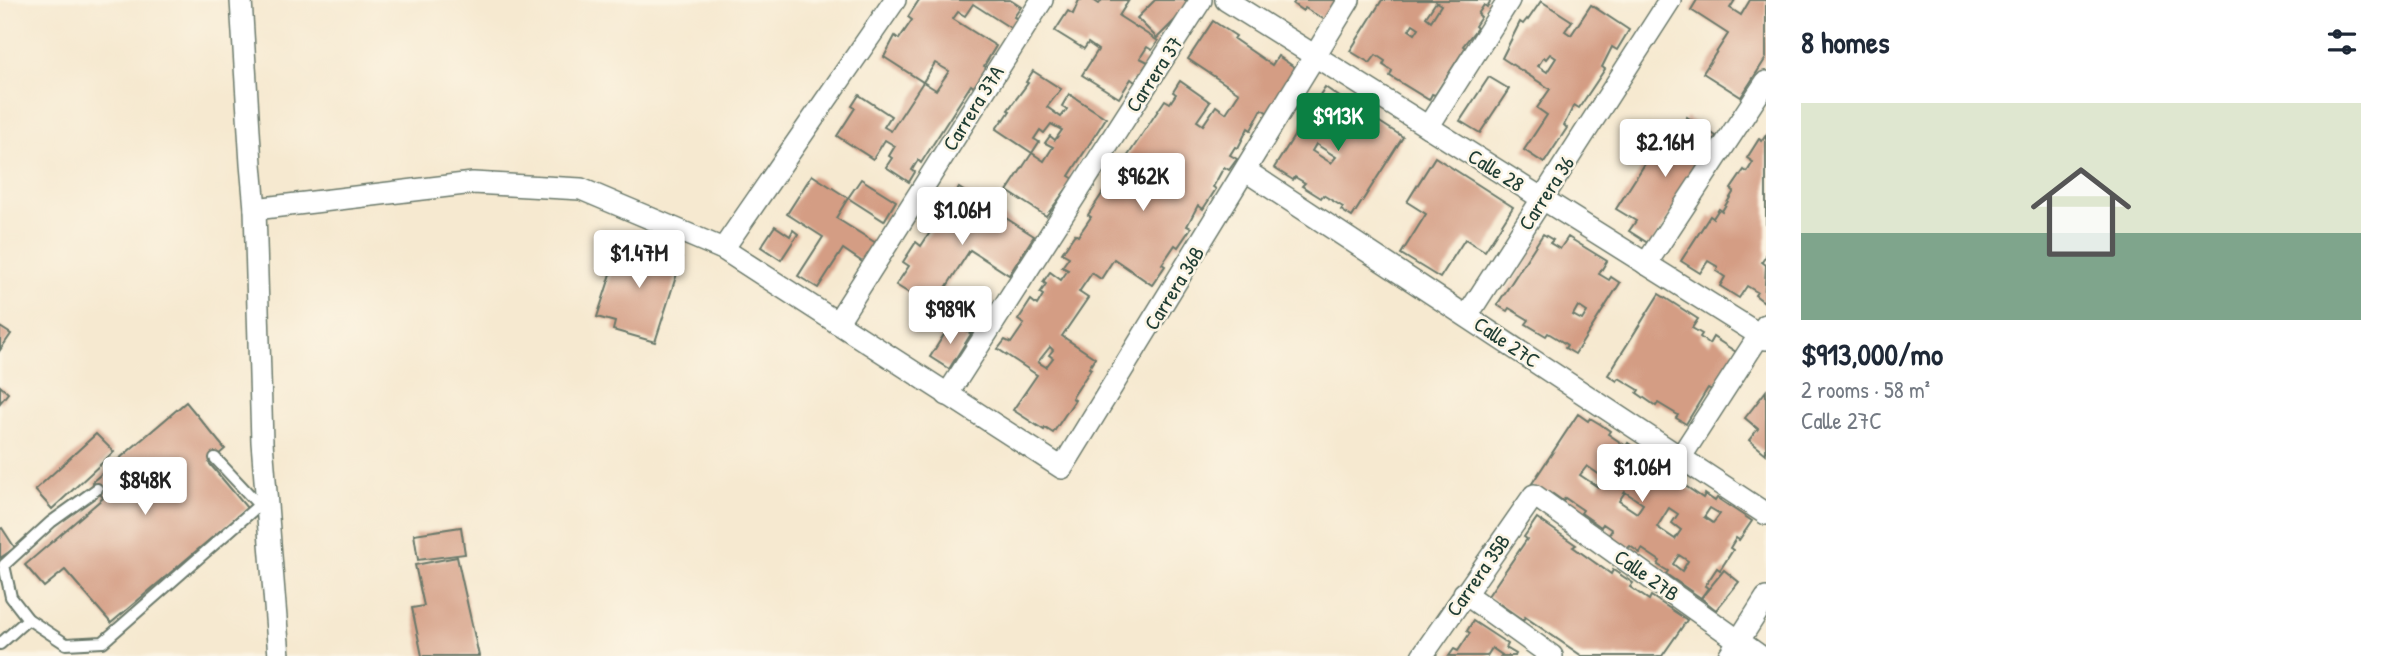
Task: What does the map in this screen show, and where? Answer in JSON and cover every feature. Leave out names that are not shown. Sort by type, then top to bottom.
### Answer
[{"type":"street","points":[[241,0],[256,209],[262,442],[279,656]]},
{"type":"street","points":[[723,249],[895,0]]},
{"type":"street","name":"Carrera 37A","points":[[837,323],[1042,0]]},
{"type":"street","name":"Carrera 37","points":[[947,395],[1201,0]]},
{"type":"street","name":"Calle 28","points":[[1226,0],[1646,264],[1764,333]]},
{"type":"street","name":"Carrera 36B","points":[[947,395],[1062,468],[1349,0]]},
{"type":"street","points":[[1428,127],[1508,0]]},
{"type":"street","name":"Carrera 36","points":[[1467,316],[1670,0]]},
{"type":"street","points":[[1646,264],[1766,82]]},
{"type":"street","name":"Calle 27C","points":[[1246,171],[1766,514]]},
{"type":"street","points":[[256,209],[473,183],[581,189],[723,249],[947,395]]},
{"type":"street","points":[[1680,458],[1764,333]]},
{"type":"street","name":"Carrera 35B","points":[[1422,656],[1534,495]]},
{"type":"street","name":"Calle 27B","points":[[1534,495],[1734,648],[1760,656]]},
{"type":"street","points":[[1464,593],[1552,656]]},
{"type":"street","points":[[1734,648],[1766,598]]},
{"type":"lane","points":[[97,489],[51,522],[4,565],[10,597],[28,619],[66,644],[103,642],[259,505],[215,458]]},
{"type":"lane","points":[[0,645],[28,619]]},
{"type":"building","points":[[919,0],[1010,0],[1021,7],[1014,17],[1018,20],[1012,29],[973,4],[965,16],[958,12],[953,19],[996,46],[984,66],[987,68],[974,87],[971,85],[921,163],[918,160],[909,182],[886,167],[895,146],[885,140],[873,159],[837,136],[855,108],[852,106],[859,95],[891,116],[884,127],[891,131],[923,82],[884,57],[895,36],[899,39],[912,20],[908,17]],"holes":[[[935,63],[949,71],[936,90],[923,82]]]},
{"type":"building","points":[[1079,0],[1093,0],[1099,4],[1102,0],[1129,0],[1119,16],[1158,41],[1152,50],[1147,47],[1140,58],[1148,62],[1135,82],[1131,79],[1119,98],[1082,75],[1098,50],[1088,43],[1084,49],[1055,31],[1068,11],[1073,14]]},
{"type":"building","points":[[1155,0],[1188,0],[1192,3],[1157,38],[1137,18]]},
{"type":"building","points":[[1296,0],[1337,0],[1325,20],[1305,8],[1303,11],[1293,4]]},
{"type":"building","points":[[1382,0],[1491,0],[1478,14],[1481,17],[1475,26],[1477,28],[1463,46],[1465,48],[1435,95],[1432,94],[1429,100],[1390,76],[1392,71],[1383,65],[1385,61],[1376,55],[1370,63],[1350,51]],"holes":[[[1436,2],[1441,5],[1431,21],[1426,17]],[[1413,24],[1419,28],[1415,34],[1409,30]]]},
{"type":"building","points":[[1697,0],[1735,0],[1730,8],[1741,15],[1750,0],[1766,0],[1766,58],[1741,97],[1703,73],[1728,34],[1691,10]]},
{"type":"building","points":[[1541,1],[1572,21],[1565,31],[1571,35],[1591,5],[1629,30],[1617,50],[1612,47],[1602,67],[1605,69],[1579,108],[1574,105],[1564,125],[1567,128],[1544,163],[1524,150],[1547,115],[1537,108],[1550,89],[1502,58],[1520,22],[1523,24]],"holes":[[[1550,54],[1556,58],[1547,72],[1538,66],[1544,57],[1546,59]]]},
{"type":"building","points":[[1213,21],[1272,65],[1278,56],[1297,69],[1268,113],[1262,109],[1251,130],[1248,128],[1238,148],[1235,147],[1230,155],[1237,159],[1229,170],[1224,167],[1213,187],[1216,189],[1203,209],[1198,205],[1187,226],[1191,228],[1162,264],[1165,266],[1152,285],[1114,259],[1101,279],[1092,273],[1079,292],[1088,298],[1062,336],[1095,358],[1072,398],[1075,400],[1053,433],[1045,428],[1044,430],[1013,410],[1037,375],[998,349],[1005,340],[1011,343],[1024,324],[1018,320],[1031,300],[1037,305],[1046,284],[1043,282],[1050,272],[1061,280],[1068,270],[1062,267],[1069,257],[1062,253],[1091,217],[1088,215],[1129,159],[1127,157],[1165,100],[1170,103],[1180,81],[1210,102],[1197,121],[1203,125],[1216,106],[1226,113],[1239,93],[1188,59]],"holes":[[[1050,347],[1053,350],[1049,355],[1053,358],[1046,367],[1038,362]]]},
{"type":"building","points":[[1033,71],[1061,89],[1047,107],[1061,117],[1067,109],[1062,106],[1069,94],[1106,118],[1069,176],[1074,179],[1046,216],[1007,191],[1032,153],[996,129],[1028,83],[1026,82]],"holes":[[[1051,124],[1062,130],[1055,140],[1050,136],[1045,143],[1053,147],[1044,161],[1032,153],[1039,142],[1034,139],[1040,130],[1044,133]]]},
{"type":"building","points":[[1489,77],[1509,89],[1480,133],[1460,121]]},
{"type":"building","points":[[1325,87],[1344,100],[1337,112],[1346,118],[1348,114],[1358,121],[1364,112],[1403,137],[1352,217],[1341,210],[1343,207],[1302,186],[1305,183],[1295,177],[1293,180],[1274,168]],"holes":[[[1316,144],[1336,157],[1331,163],[1312,151]]]},
{"type":"building","points":[[1687,117],[1716,136],[1704,155],[1706,157],[1651,245],[1629,231],[1636,221],[1616,209],[1666,131],[1674,137]]},
{"type":"building","points":[[1766,135],[1766,256],[1762,262],[1766,265],[1764,302],[1755,295],[1757,292],[1747,286],[1739,298],[1720,286],[1725,277],[1716,271],[1718,267],[1708,261],[1700,273],[1681,261],[1710,216],[1713,218],[1719,209],[1722,211],[1734,191],[1731,189],[1753,162],[1747,158],[1759,139],[1762,141]]},
{"type":"building","points":[[1435,157],[1513,207],[1485,251],[1465,239],[1440,278],[1401,254],[1426,214],[1407,202]]},
{"type":"building","points":[[812,175],[848,198],[836,218],[876,243],[864,263],[843,249],[818,288],[798,276],[823,237],[787,214]]},
{"type":"building","points":[[861,179],[896,201],[884,221],[848,198]]},
{"type":"building","points":[[959,188],[1034,236],[1009,275],[970,250],[933,308],[896,285],[909,266],[903,262],[916,242],[921,246]]},
{"type":"building","points":[[775,226],[790,236],[793,230],[798,234],[781,260],[761,247]]},
{"type":"building","points":[[1543,234],[1553,240],[1550,243],[1560,249],[1568,237],[1607,261],[1599,274],[1620,283],[1575,354],[1565,348],[1567,345],[1558,339],[1548,333],[1546,336],[1526,324],[1529,320],[1509,308],[1507,311],[1497,305]],"holes":[[[1578,306],[1587,312],[1582,320],[1573,315]]]},
{"type":"building","points":[[622,240],[682,258],[655,342],[613,330],[615,322],[597,317]]},
{"type":"building","points":[[1659,294],[1698,319],[1692,328],[1702,334],[1700,337],[1709,344],[1713,337],[1736,352],[1712,390],[1708,388],[1686,424],[1676,418],[1678,415],[1658,403],[1656,406],[1637,393],[1639,390],[1608,375]]},
{"type":"building","points":[[967,302],[984,314],[972,333],[955,322]]},
{"type":"building","points":[[952,322],[971,334],[949,369],[930,357]]},
{"type":"building","points":[[0,327],[11,334],[0,350]]},
{"type":"building","points":[[0,386],[8,393],[0,403]]},
{"type":"building","points":[[1766,391],[1766,454],[1749,440],[1758,429],[1745,418]]},
{"type":"building","points":[[186,402],[225,449],[209,463],[247,508],[111,623],[65,570],[44,587],[25,565],[103,498],[92,482]]},
{"type":"building","points":[[1578,414],[1588,421],[1590,418],[1600,424],[1610,431],[1608,434],[1626,446],[1628,443],[1664,472],[1666,469],[1677,475],[1686,482],[1684,485],[1703,498],[1705,494],[1715,501],[1717,498],[1752,521],[1739,540],[1736,538],[1730,548],[1733,550],[1705,586],[1708,588],[1701,598],[1666,574],[1668,571],[1658,565],[1660,561],[1642,549],[1640,553],[1630,546],[1627,549],[1608,536],[1612,530],[1603,524],[1601,527],[1565,498],[1563,501],[1553,494],[1551,498],[1531,485]],"holes":[[[1587,466],[1604,478],[1598,487],[1580,475]],[[1625,492],[1643,504],[1637,513],[1619,501]],[[1669,508],[1678,514],[1672,523],[1681,530],[1675,539],[1657,527]],[[1710,508],[1720,514],[1713,523],[1704,517]],[[1679,555],[1688,561],[1682,571],[1673,564]]]},
{"type":"building","points":[[96,434],[114,452],[52,509],[35,490]]},
{"type":"building","points":[[1537,518],[1611,574],[1613,570],[1633,583],[1630,587],[1649,600],[1651,596],[1687,620],[1662,656],[1582,656],[1525,617],[1523,620],[1488,596],[1527,539],[1524,537]]},
{"type":"building","points":[[461,527],[465,554],[418,560],[414,534]]},
{"type":"building","points":[[2,528],[15,548],[0,558],[0,529]]},
{"type":"building","points":[[457,557],[479,656],[422,656],[412,608],[424,606],[415,565]]},
{"type":"building","points":[[1724,570],[1739,582],[1716,610],[1701,598]]},
{"type":"building","points":[[1473,621],[1508,644],[1506,648],[1516,654],[1515,656],[1501,656],[1492,648],[1487,656],[1449,656],[1454,649],[1458,651],[1470,633],[1467,631]]}]
